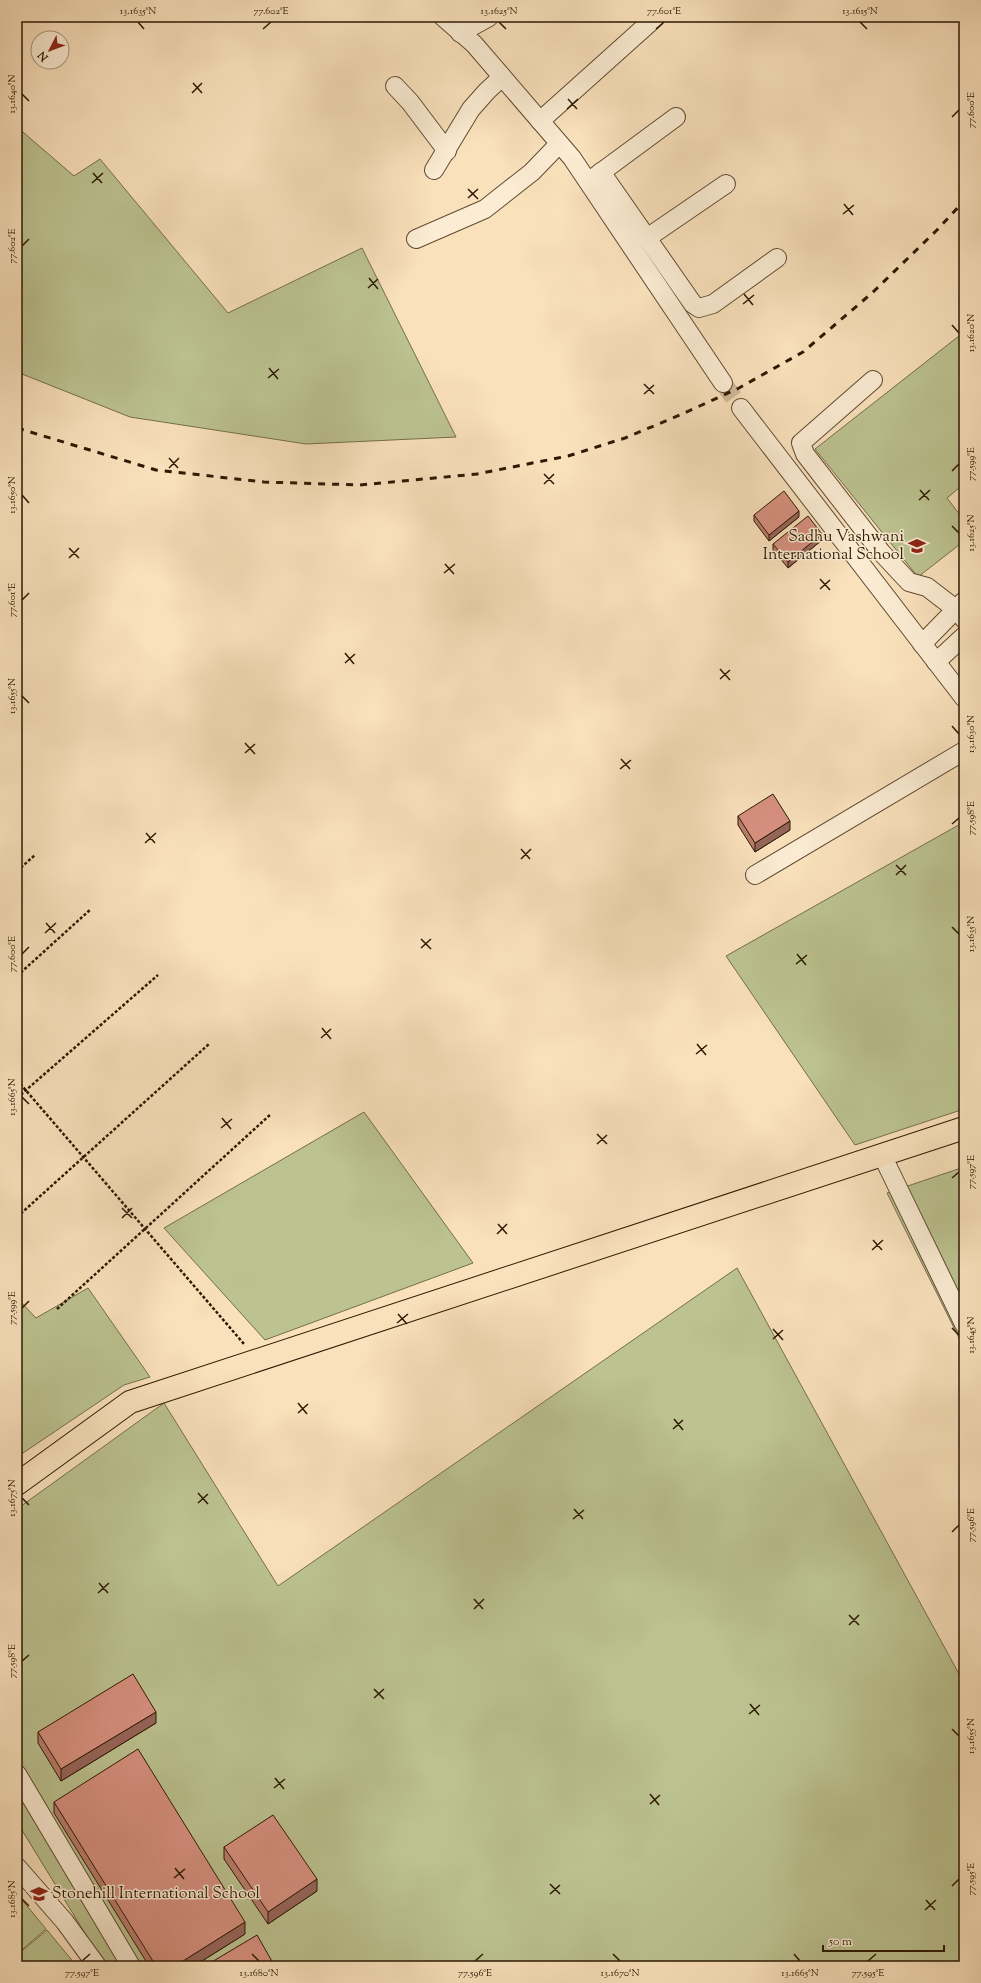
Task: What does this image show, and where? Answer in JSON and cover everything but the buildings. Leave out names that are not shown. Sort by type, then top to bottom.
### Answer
[{"type":"main road","points":[[17,1484],[130,1402],[964,1128]]},
{"type":"street","points":[[442,17],[474,44],[559,144],[572,158],[594,177],[647,238],[693,304],[699,308],[712,304],[777,258]]},
{"type":"street","points":[[460,33],[489,17]]},
{"type":"street","points":[[540,121],[650,19]]},
{"type":"street","points":[[434,170],[471,110],[486,91],[502,77]]},
{"type":"street","points":[[395,86],[410,102],[447,151]]},
{"type":"street","points":[[594,177],[676,117]]},
{"type":"street","points":[[416,239],[485,209],[532,172],[559,144]]},
{"type":"street","points":[[594,177],[722,383]]},
{"type":"street","points":[[647,238],[726,184]]},
{"type":"street","points":[[873,380],[801,443],[805,454],[881,552],[909,582],[927,587],[962,610],[922,644]]},
{"type":"street","points":[[741,408],[964,698]]},
{"type":"street","points":[[936,662],[964,636]]},
{"type":"street","points":[[755,875],[964,751]]},
{"type":"street","points":[[882,1155],[964,1324]]},
{"type":"street","points":[[17,1774],[131,1966]]},
{"type":"street","points":[[17,1867],[65,1922],[96,1966]]},
{"type":"path","points":[[17,871],[35,855]]},
{"type":"path","points":[[17,976],[91,909]]},
{"type":"path","points":[[17,1098],[158,975]]},
{"type":"path","points":[[17,1217],[209,1044]]},
{"type":"path","points":[[17,1080],[258,1360]]},
{"type":"path","points":[[57,1309],[271,1114]]},
{"type":"green space","points":[[17,127],[74,176],[100,159],[228,313],[362,248],[456,437],[306,444],[130,417],[17,372]]},
{"type":"green space","name":"Sadhu Vashwani International School","points":[[964,332],[964,484],[947,498],[964,520],[964,541],[918,577],[815,449]]},
{"type":"green space","points":[[964,822],[964,1109],[855,1145],[726,956]]},
{"type":"green space","points":[[364,1112],[473,1263],[265,1340],[164,1228]]},
{"type":"green space","points":[[964,1167],[964,1348],[887,1193]]},
{"type":"green space","points":[[737,1268],[964,1683],[964,1966],[105,1966],[17,1822],[17,1509],[164,1403],[278,1586]]},
{"type":"green space","points":[[88,1288],[150,1377],[124,1385],[17,1457],[17,1298],[36,1318]]},
{"type":"green space","points":[[18,1895],[46,1929],[17,1954],[17,1897]]},
{"type":"green space","points":[[47,1930],[75,1964],[73,1966],[17,1966],[17,1955]]},
{"type":"tunnel","points":[[723,383],[741,408]]},
{"type":"railway","points":[[17,428],[156,470],[264,482],[360,485],[477,474],[568,456],[625,438],[680,415],[739,388],[803,352],[872,293],[937,230],[964,201]]},
{"type":"place","name":"Sadhu Vashwani International School","points":[[917,546]]},
{"type":"place","name":"Stonehill International School","points":[[39,1894]]}]
